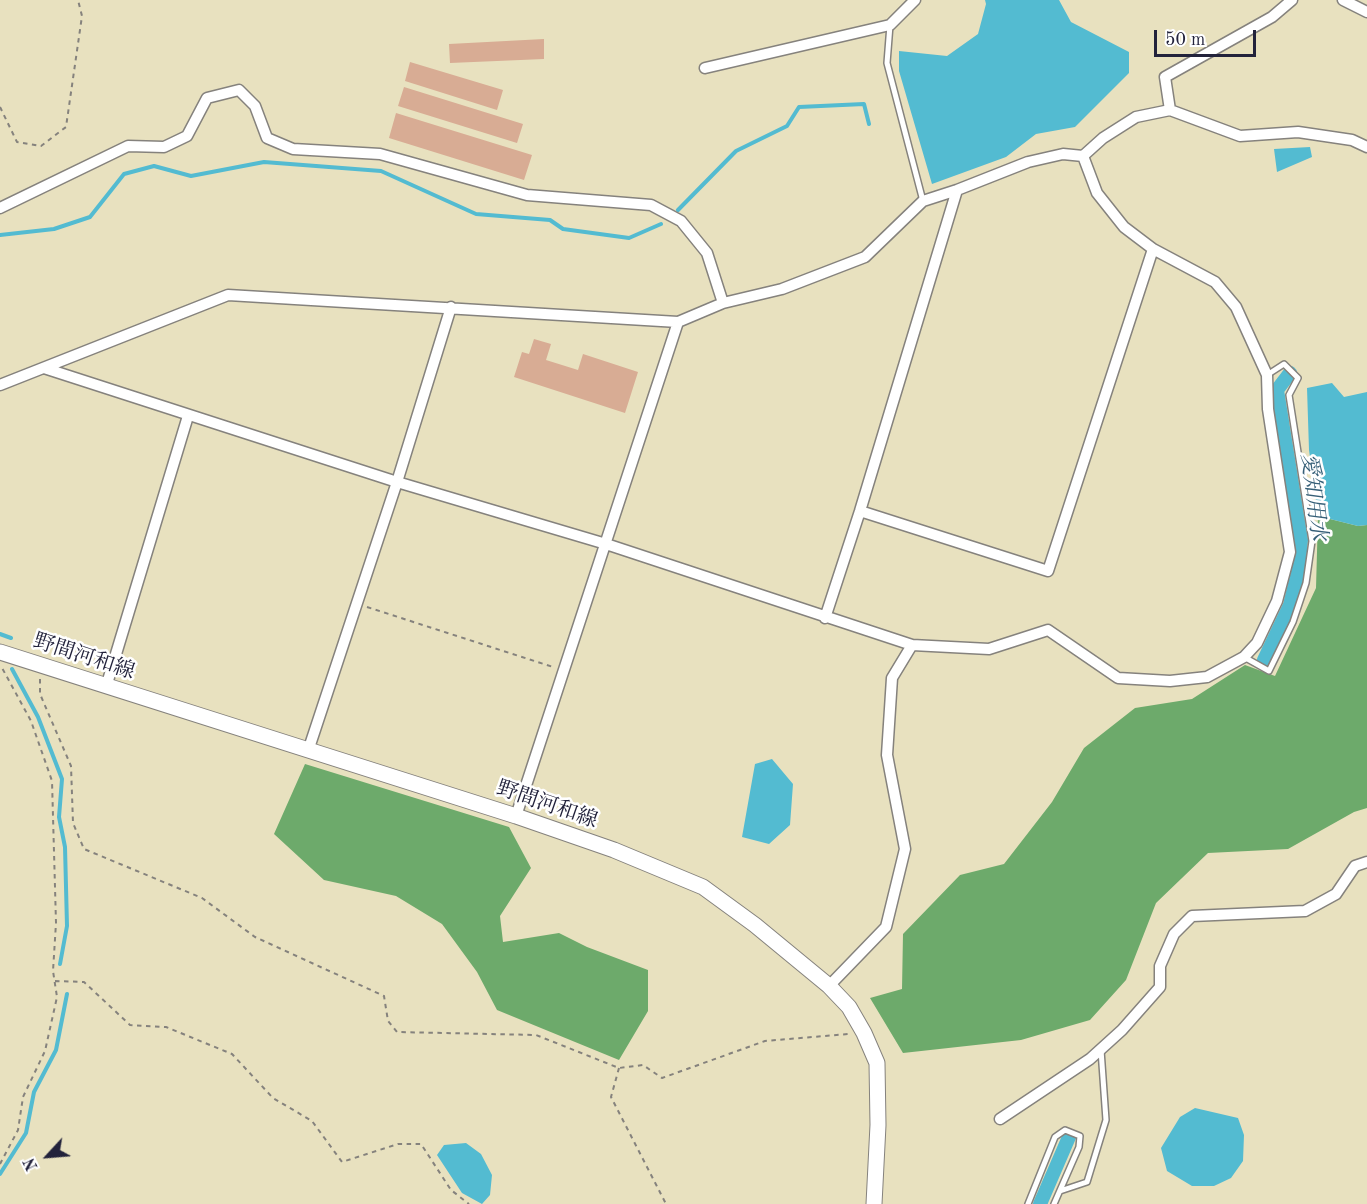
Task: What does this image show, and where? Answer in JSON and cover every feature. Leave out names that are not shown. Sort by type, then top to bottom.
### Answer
[{"type":"main road","name":"野間河和線","points":[[0,658],[40,665],[516,816],[614,850],[703,887],[755,925],[829,986],[849,1007],[864,1033],[878,1064],[874,1204]]},
{"type":"street","points":[[705,68],[890,25],[915,0]]},
{"type":"street","points":[[1170,110],[1165,76],[1272,18],[1292,0]]},
{"type":"street","points":[[1343,0],[1367,12]]},
{"type":"street","points":[[0,208],[128,146],[164,147],[187,135],[207,98],[239,90],[255,106],[267,138],[293,149],[380,154],[526,195],[651,205],[681,221],[707,253],[723,303]]},
{"type":"street","points":[[0,385],[228,295],[678,322],[723,303],[782,289],[865,257],[923,201],[1028,162],[1063,154],[1083,156],[1103,138],[1136,117],[1170,110],[1240,136],[1298,132],[1352,140],[1367,147]]},
{"type":"street","points":[[44,368],[397,482],[606,544],[912,645],[989,649],[1048,630],[1118,678],[1170,681],[1207,677],[1244,657],[1257,643],[1277,601],[1290,552],[1268,409],[1267,375],[1236,307],[1215,282],[1153,249],[1124,227],[1097,193],[1083,156]]},
{"type":"street","points":[[825,618],[860,511],[957,190]]},
{"type":"street","points":[[860,511],[1048,572],[1153,249]]},
{"type":"street","points":[[308,751],[397,482],[450,307]]},
{"type":"street","points":[[516,816],[678,322]]},
{"type":"street","points":[[106,687],[188,416]]},
{"type":"street","points":[[829,986],[886,927],[904,849],[886,755],[892,678],[912,645]]},
{"type":"street","points":[[1000,1119],[1090,1059],[1122,1030],[1160,987],[1160,966],[1174,934],[1192,916],[1305,911],[1336,894],[1355,866],[1367,862]]},
{"type":"lane","points":[[890,25],[887,63],[923,201]]},
{"type":"lane","points":[[1244,657],[1269,671],[1293,622],[1306,583],[1312,542],[1289,395],[1298,378],[1284,364],[1267,375]]},
{"type":"lane","points":[[1060,1191],[1087,1182],[1106,1120],[1101,1049]]},
{"type":"lane","points":[[1028,1204],[1055,1137],[1065,1130],[1080,1136],[1078,1147],[1054,1204]]},
{"type":"path","points":[[0,107],[17,141],[41,146],[66,126],[82,16],[78,0]]},
{"type":"path","points":[[357,604],[564,670]]},
{"type":"path","points":[[0,658],[2,670],[31,722],[52,780],[56,923],[53,970],[57,997],[45,1051],[23,1097],[18,1130],[0,1164]]},
{"type":"path","points":[[40,665],[40,694],[71,766],[73,823],[84,849],[202,898],[255,937],[384,996],[388,1021],[397,1032],[536,1035],[619,1068],[643,1065],[662,1078],[765,1041],[864,1033]]},
{"type":"path","points":[[55,981],[84,982],[130,1024],[166,1027],[232,1054],[273,1098],[312,1121],[342,1162],[398,1144],[421,1144],[451,1190],[469,1204]]},
{"type":"path","points":[[619,1068],[610,1097],[666,1204]]},
{"type":"green space","points":[[1318,516],[1358,526],[1367,525],[1367,808],[1354,812],[1288,849],[1208,853],[1156,903],[1126,980],[1090,1020],[1021,1040],[903,1053],[870,998],[902,989],[903,934],[960,875],[1004,864],[1052,802],[1084,748],[1135,708],[1192,699],[1245,665],[1275,676],[1316,588]]},
{"type":"green space","points":[[305,764],[509,827],[531,868],[500,916],[503,942],[559,933],[587,947],[648,970],[648,1011],[619,1060],[497,1010],[477,972],[442,924],[396,896],[324,880],[274,834]]},
{"type":"water","points":[[985,0],[1059,0],[1071,22],[1129,52],[1129,73],[1075,127],[1036,134],[1006,157],[932,184],[899,71],[899,51],[947,56],[978,34]]},
{"type":"water","points":[[1310,147],[1312,157],[1277,172],[1274,149]]},
{"type":"water","points":[[1332,383],[1344,397],[1367,392],[1367,525],[1358,526],[1318,516],[1309,450],[1307,388]]},
{"type":"water","points":[[772,759],[793,784],[790,825],[769,844],[742,837],[755,764]]},
{"type":"water","points":[[1195,1108],[1238,1118],[1244,1135],[1243,1161],[1231,1178],[1214,1186],[1192,1186],[1167,1171],[1161,1148],[1180,1117]]},
{"type":"water","points":[[466,1143],[481,1154],[492,1175],[490,1195],[482,1204],[462,1193],[437,1155],[444,1145]]},
{"type":"building","points":[[544,39],[544,59],[450,63],[449,44]]},
{"type":"building","points":[[410,62],[503,90],[497,110],[405,81]]},
{"type":"building","points":[[404,87],[523,124],[517,143],[398,106]]},
{"type":"building","points":[[396,113],[532,155],[524,180],[389,138]]},
{"type":"building","points":[[534,339],[551,344],[546,360],[578,370],[583,354],[638,372],[625,413],[514,377],[522,352],[529,354]]},
{"type":"waterway","points":[[678,210],[736,151],[787,126],[799,107],[864,104],[869,124]]},
{"type":"waterway","points":[[0,235],[54,229],[90,217],[124,174],[154,166],[191,176],[264,162],[381,171],[476,214],[550,220],[563,229],[629,238],[661,224]]},
{"type":"waterway","name":"愛知用水","points":[[1264,660],[1290,605],[1298,572],[1301,540],[1277,390],[1290,373]]},
{"type":"waterway","points":[[0,634],[11,638]]},
{"type":"waterway","points":[[12,669],[38,717],[62,779],[59,817],[65,847],[67,926],[60,964]]},
{"type":"waterway","points":[[0,1174],[26,1133],[34,1092],[56,1050],[67,994]]},
{"type":"waterway","name":"愛知用水","points":[[1040,1204],[1069,1137]]}]
